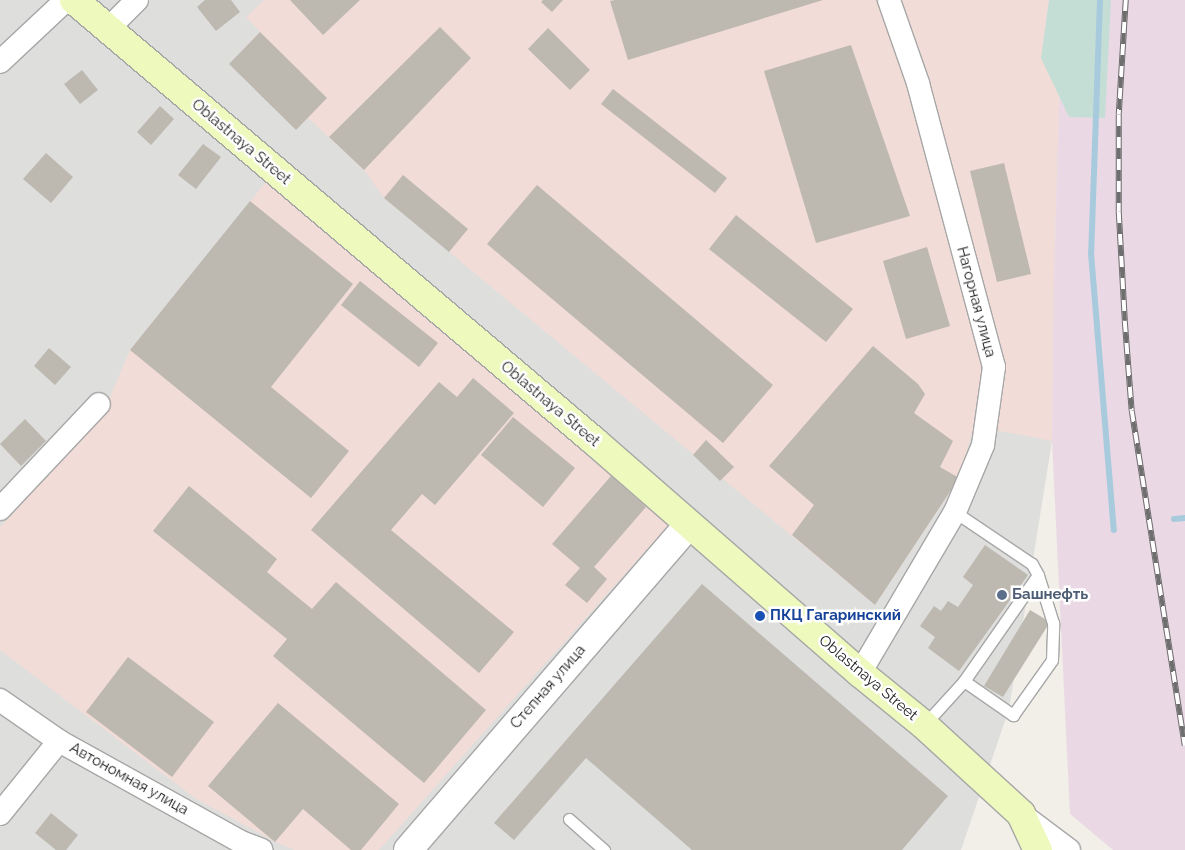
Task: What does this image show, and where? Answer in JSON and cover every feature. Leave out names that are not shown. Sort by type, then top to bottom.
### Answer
[{"type":"main road","name":"Oblastnaya Street","points":[[74,0],[594,441],[860,673],[924,725],[1021,814]]},
{"type":"main road","points":[[1021,814],[1038,850]]},
{"type":"street","points":[[0,62],[66,0]]},
{"type":"street","points":[[108,28],[137,0]]},
{"type":"street","name":"Нагорная улица","points":[[860,673],[955,512],[983,445],[994,367],[918,83],[889,0]]},
{"type":"street","points":[[0,509],[98,404]]},
{"type":"street","name":"Степная улица","points":[[408,850],[689,524]]},
{"type":"street","name":"Автономная улица","points":[[0,700],[59,741],[241,842],[262,850]]},
{"type":"street","points":[[0,814],[59,741]]},
{"type":"street","points":[[1021,814],[1069,850]]},
{"type":"lane","points":[[955,512],[1032,564],[1038,575],[1053,623],[1052,660],[1013,716],[964,681]]},
{"type":"lane","points":[[924,725],[964,681],[1038,575]]},
{"type":"lane","points":[[570,819],[604,850]]},
{"type":"shaded area","points":[[0,0],[1062,0],[1054,278],[1052,441],[1009,709],[961,850],[0,850]]},
{"type":"shaded area","points":[[264,0],[1062,0],[1054,278],[1052,441],[974,426],[959,478],[875,605],[384,198],[364,170],[308,118],[296,130],[229,64],[260,32],[246,17]]},
{"type":"shaded area","points":[[1049,0],[1111,0],[1105,118],[1069,117],[1041,58]]},
{"type":"shaded area","points":[[1062,0],[1185,0],[1185,850],[1113,850],[1070,814],[1052,441],[1054,278]]},
{"type":"shaded area","points":[[266,182],[672,521],[379,850],[294,850],[274,841],[196,799],[0,650],[0,527],[101,418],[130,350]]},
{"type":"building","points":[[205,0],[231,0],[240,12],[216,31],[197,7]]},
{"type":"building","points":[[290,0],[360,0],[323,35]]},
{"type":"building","points":[[543,0],[563,0],[552,12],[541,2]]},
{"type":"building","points":[[823,0],[628,60],[610,1]]},
{"type":"building","points":[[440,27],[471,58],[364,170],[329,137]]},
{"type":"building","points":[[548,28],[590,70],[570,90],[528,49]]},
{"type":"building","points":[[260,32],[327,98],[296,130],[229,64]]},
{"type":"building","points":[[851,45],[910,216],[816,243],[764,71]]},
{"type":"building","points":[[82,70],[98,90],[80,104],[64,84]]},
{"type":"building","points":[[613,89],[727,178],[715,193],[601,104]]},
{"type":"building","points":[[160,106],[174,119],[151,145],[137,132]]},
{"type":"building","points":[[203,144],[221,157],[196,189],[178,175]]},
{"type":"building","points":[[46,153],[73,177],[51,203],[23,179]]},
{"type":"building","points":[[1004,163],[1031,274],[997,282],[970,171]]},
{"type":"building","points":[[403,175],[468,229],[449,252],[384,198]]},
{"type":"building","points":[[537,185],[773,385],[723,443],[487,244]]},
{"type":"building","points":[[250,201],[353,284],[271,387],[349,451],[311,498],[130,350]]},
{"type":"building","points":[[736,215],[853,309],[826,342],[709,249]]},
{"type":"building","points":[[927,247],[950,326],[906,339],[883,261]]},
{"type":"building","points":[[360,281],[438,343],[419,367],[341,305]]},
{"type":"building","points":[[873,346],[918,384],[925,394],[914,413],[953,441],[940,467],[959,478],[875,605],[792,535],[814,505],[769,466]]},
{"type":"building","points":[[49,348],[71,367],[55,385],[34,366]]},
{"type":"building","points":[[473,378],[514,413],[435,505],[422,494],[391,530],[514,632],[479,673],[311,530],[439,382],[457,397]]},
{"type":"building","points":[[513,417],[575,468],[543,507],[481,455]]},
{"type":"building","points":[[25,419],[46,441],[21,466],[0,444]]},
{"type":"building","points":[[706,440],[734,467],[720,481],[693,455]]},
{"type":"building","points":[[611,476],[646,507],[594,567],[607,579],[587,603],[565,585],[580,568],[552,544]]},
{"type":"building","points":[[189,486],[277,559],[267,572],[312,609],[336,582],[486,710],[424,783],[273,656],[287,639],[153,531]]},
{"type":"building","points":[[985,545],[1028,575],[959,671],[928,648],[935,637],[920,626],[934,606],[941,611],[948,601],[958,607],[973,585],[963,577]]},
{"type":"building","name":"ПКЦ Гагаринский","points":[[702,584],[948,796],[902,850],[692,850],[586,758],[514,840],[494,823]]},
{"type":"building","points":[[1030,610],[1050,622],[1003,697],[984,686]]},
{"type":"building","points":[[128,657],[214,722],[172,777],[86,712]]},
{"type":"building","points":[[278,703],[399,804],[361,850],[351,850],[303,809],[275,842],[208,786]]},
{"type":"building","points":[[51,813],[78,835],[66,850],[56,850],[35,833]]},
{"type":"waterway","points":[[1100,0],[1091,253],[1114,530]]},
{"type":"waterway","points":[[1174,519],[1185,518]]},
{"type":"railway","points":[[1126,0],[1119,115],[1119,212],[1132,411],[1185,746]]},
{"type":"place","name":"Башнефть","points":[[1002,595]]},
{"type":"place","name":"ПКЦ Гагаринский","points":[[760,616]]}]
